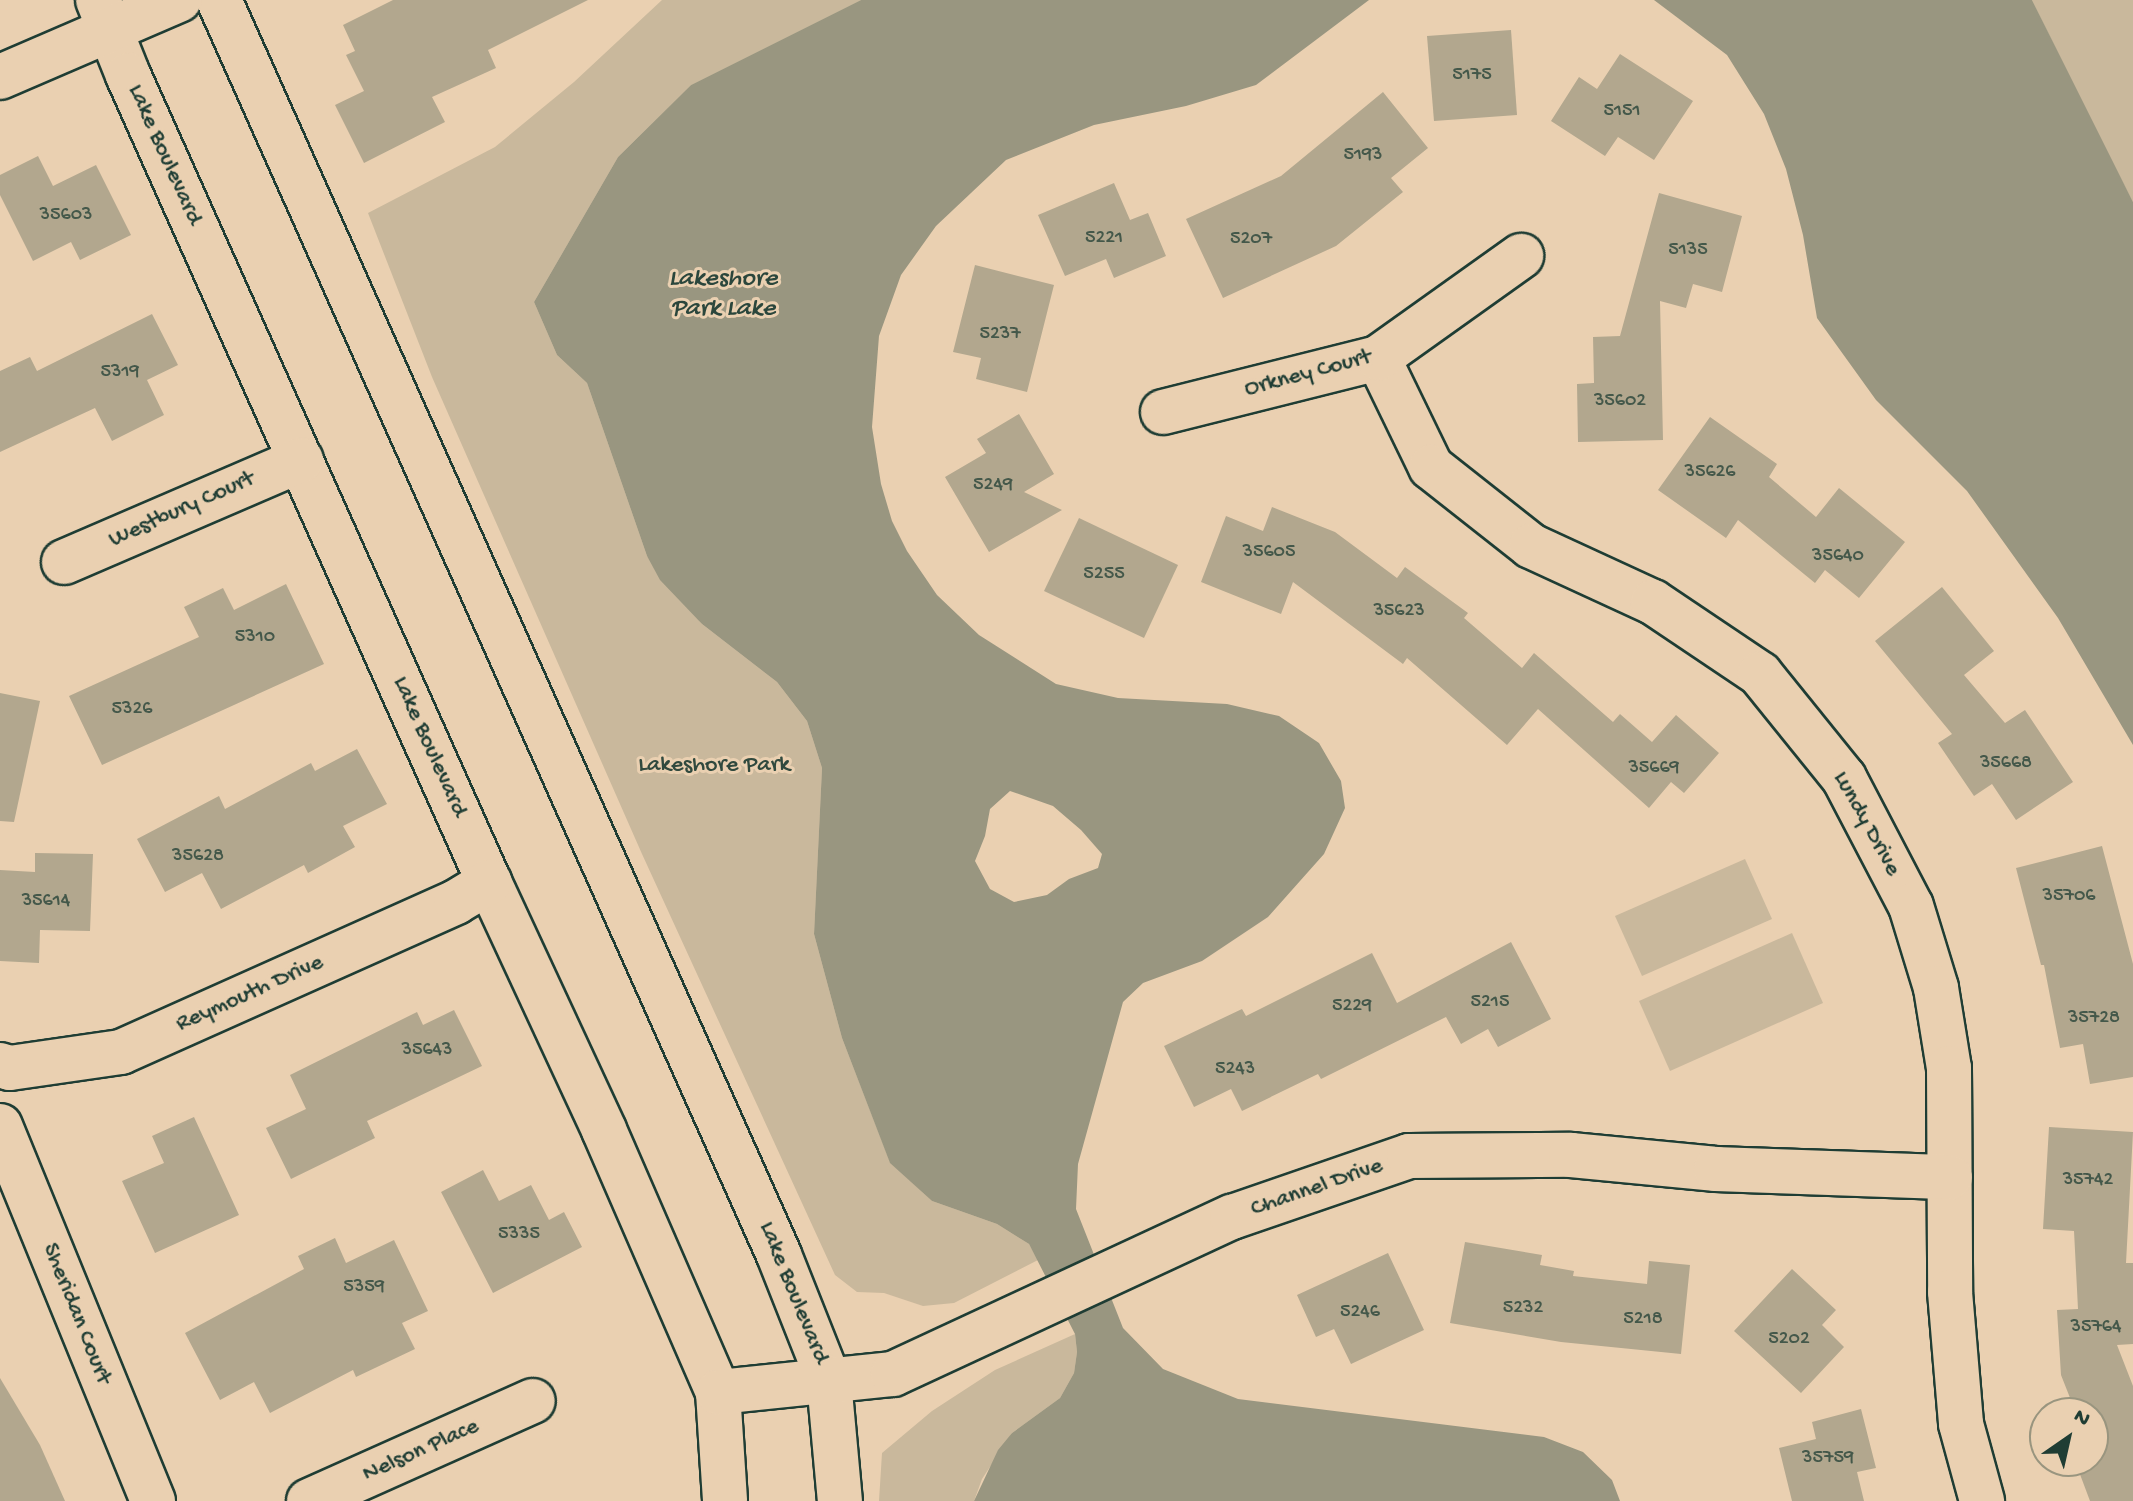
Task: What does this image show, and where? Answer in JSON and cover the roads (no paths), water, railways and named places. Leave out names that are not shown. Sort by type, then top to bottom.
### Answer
[{"type":"street","points":[[0,77],[104,16],[179,0]]},
{"type":"street","name":"Lake Boulevard","points":[[219,0],[779,1255],[829,1381],[840,1501]]},
{"type":"street","name":"Lake Boulevard","points":[[104,16],[489,882],[604,1130],[718,1392],[725,1501]]},
{"type":"street","name":"Orkney Court","points":[[1163,412],[1378,358],[1521,256]]},
{"type":"street","name":"Lundy Drive","points":[[1378,358],[1431,467],[1531,546],[1653,602],[1760,674],[1844,778],[1911,906],[1936,988],[1949,1068],[1950,1292],[1961,1424],[1982,1501]]},
{"type":"street","name":"Westbury Court","points":[[64,562],[301,460]]},
{"type":"street","name":"Reymouth Drive","points":[[5,1066],[121,1052],[456,902],[489,882]]},
{"type":"street","name":"Sheridan Court","points":[[5,1066],[0,1124],[153,1501]]},
{"type":"street","name":"Channel Drive","points":[[718,1392],[893,1374],[1232,1217],[1409,1156],[1571,1155],[1716,1169],[1950,1177]]},
{"type":"street","name":"Nelson Place","points":[[309,1501],[533,1401]]},
{"type":"water","name":"Lakeshore Park Lake","points":[[861,0],[1369,0],[1256,85],[1186,106],[1094,125],[1006,160],[936,226],[901,275],[879,336],[872,427],[881,484],[892,521],[907,551],[937,595],[979,635],[1056,684],[1118,698],[1227,704],[1279,716],[1319,743],[1341,781],[1345,808],[1324,854],[1268,917],[1202,961],[1143,983],[1123,1002],[1078,1164],[1076,1209],[1123,1328],[1163,1369],[1238,1399],[1544,1437],[1583,1452],[1612,1480],[1620,1501],[974,1501],[998,1450],[1012,1433],[1060,1398],[1074,1373],[1077,1352],[1075,1334],[1029,1244],[997,1224],[932,1201],[890,1163],[842,1038],[814,934],[822,768],[807,721],[777,682],[702,624],[660,580],[647,556],[587,383],[557,355],[534,302],[618,157],[691,85]],"holes":[[[1010,791],[1053,806],[1081,830],[1102,854],[1098,868],[1069,879],[1047,895],[1014,902],[990,889],[975,861],[985,836],[990,809]]]},
{"type":"water","points":[[1654,0],[2032,0],[2133,202],[2133,745],[2058,618],[1967,491],[1876,400],[1817,318],[1803,235],[1786,169],[1764,114],[1727,55]]},
{"type":"park label","name":"Lakeshore Park","points":[[714,766]]}]
